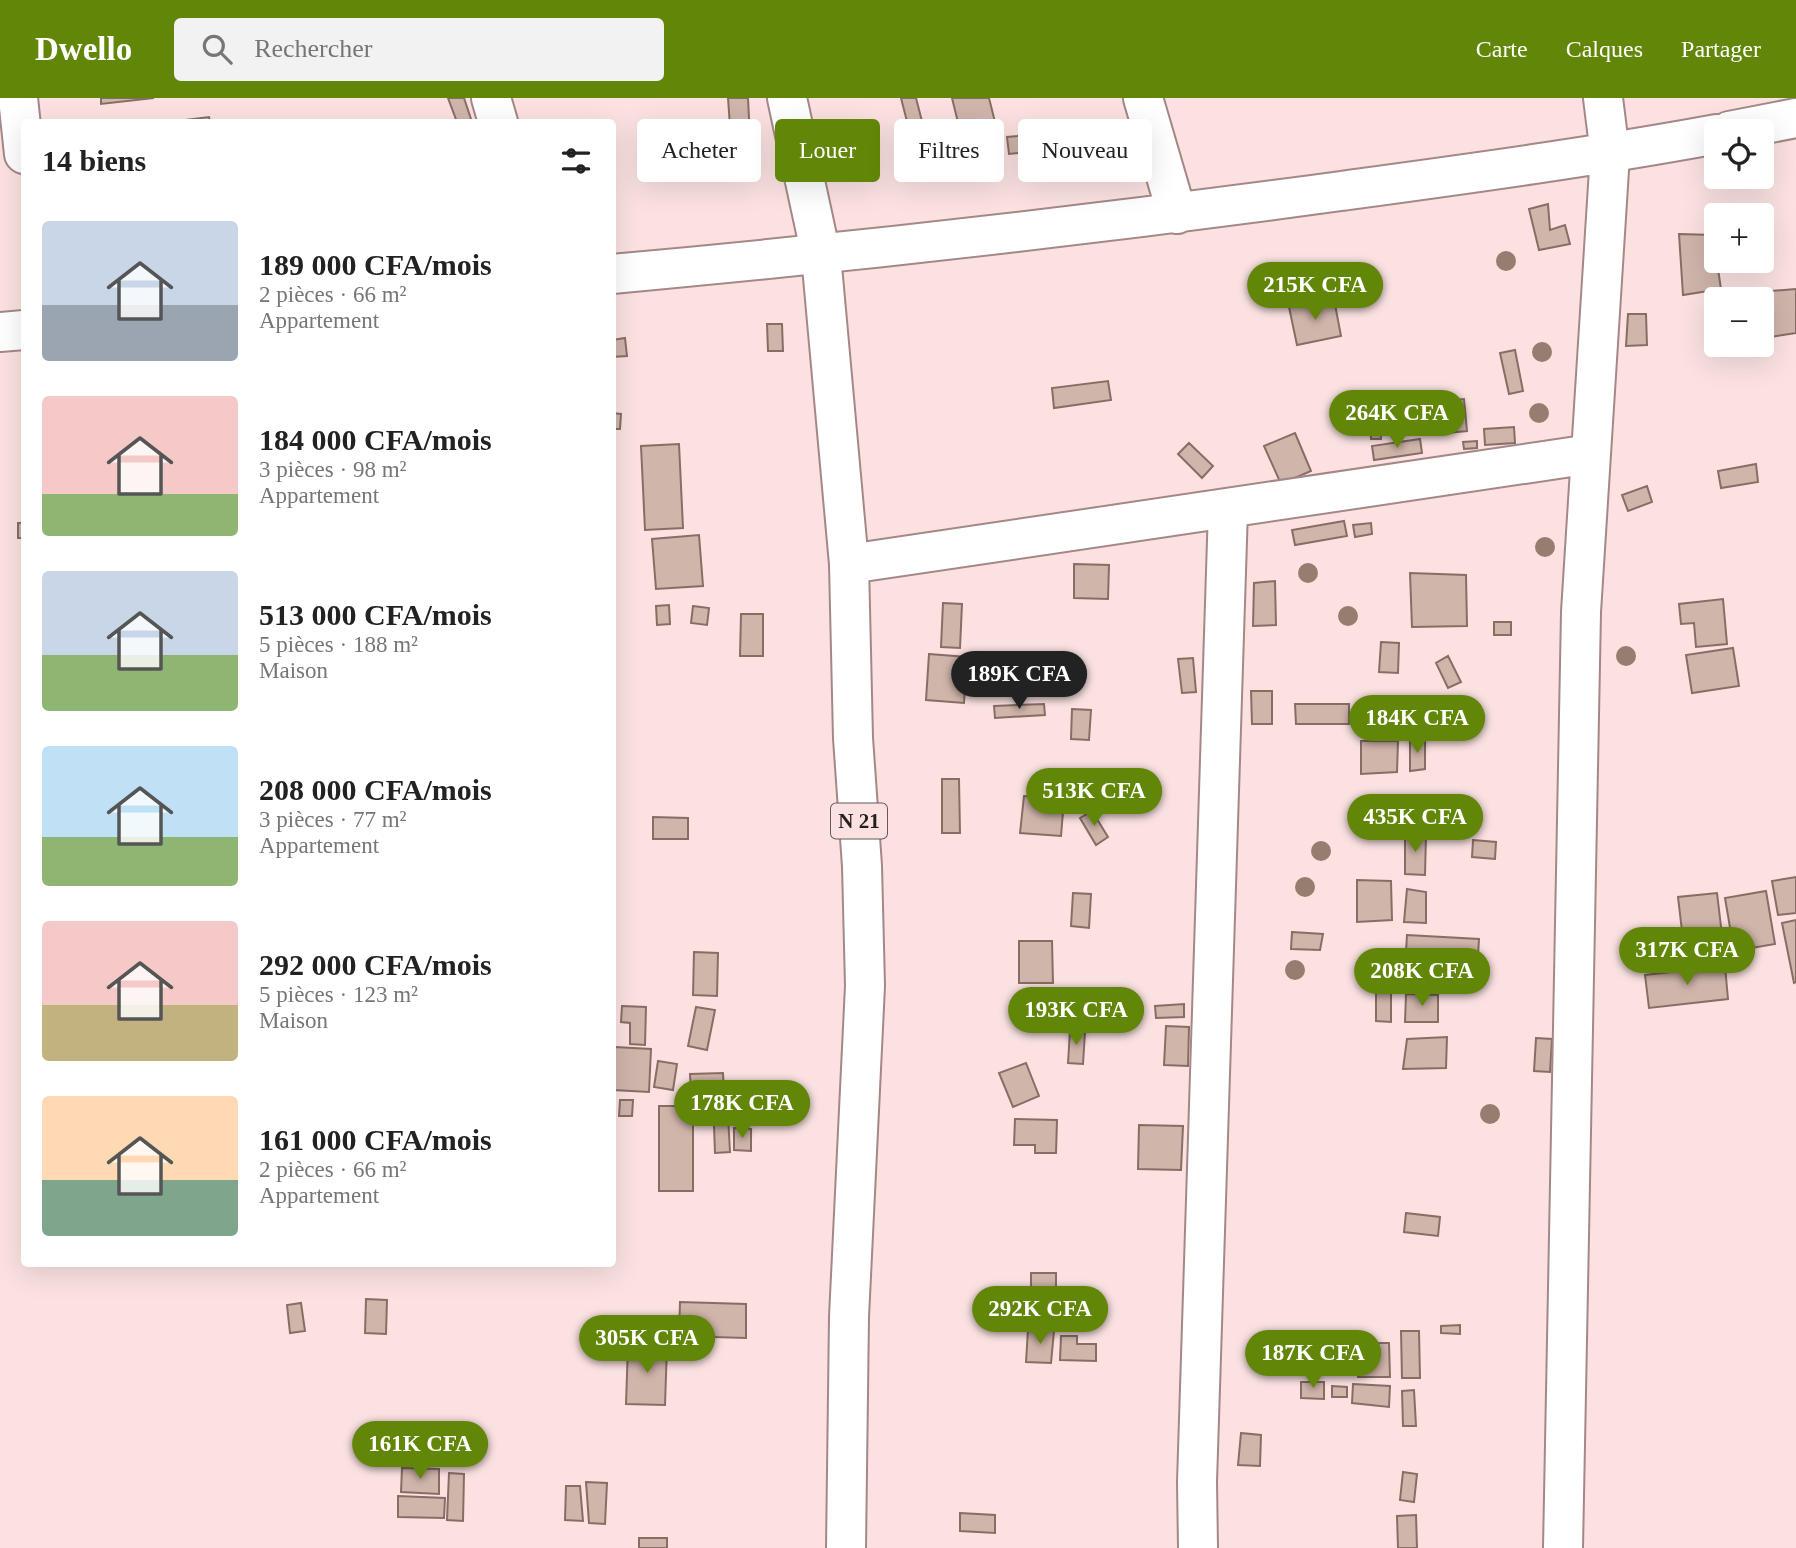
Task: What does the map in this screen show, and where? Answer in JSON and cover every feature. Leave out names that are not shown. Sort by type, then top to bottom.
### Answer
[{"type":"street","points":[[18,98],[21,126]]},
{"type":"street","points":[[491,98],[497,119]]},
{"type":"street","name":"N 21","points":[[786,98],[821,255],[849,564],[865,986],[849,1317],[846,1548]]},
{"type":"street","points":[[1143,98],[1177,214]]},
{"type":"street","points":[[1563,1548],[1581,612],[1610,154],[1603,98]]},
{"type":"street","points":[[1774,122],[1796,118]]},
{"type":"street","points":[[616,274],[821,255],[1177,214],[1610,154],[1704,136]]},
{"type":"street","points":[[0,332],[21,330]]},
{"type":"street","points":[[849,564],[1591,454]]},
{"type":"street","points":[[1198,1548],[1198,1468],[1228,509]]},
{"type":"building","points":[[101,98],[154,98],[101,104]]},
{"type":"building","points":[[448,98],[464,98],[471,119],[456,119]]},
{"type":"building","points":[[728,98],[748,98],[749,119],[730,119]]},
{"type":"building","points":[[901,98],[916,98],[921,119],[906,119]]},
{"type":"building","points":[[952,98],[989,98],[994,119],[957,119]]},
{"type":"building","points":[[1018,136],[1018,153],[1009,154],[1007,137]]},
{"type":"building","points":[[1548,204],[1550,230],[1565,225],[1570,244],[1539,250],[1529,209]]},
{"type":"building","points":[[1679,234],[1704,235],[1704,273],[1719,273],[1721,287],[1704,287],[1704,292],[1683,295]]},
{"type":"building","points":[[1796,289],[1796,333],[1774,336],[1774,291]]},
{"type":"building","points":[[1334,299],[1341,336],[1297,345],[1289,307]]},
{"type":"building","points":[[1628,314],[1646,314],[1647,345],[1626,346]]},
{"type":"building","points":[[767,324],[782,324],[783,351],[768,351]]},
{"type":"building","points":[[625,338],[627,356],[616,357],[616,339]]},
{"type":"building","points":[[1515,350],[1523,391],[1509,394],[1500,353]]},
{"type":"building","points":[[1108,381],[1111,400],[1054,408],[1052,388]]},
{"type":"building","points":[[1464,399],[1467,431],[1447,433],[1444,401]]},
{"type":"building","points":[[616,413],[621,414],[620,429],[616,429]]},
{"type":"building","points":[[1370,422],[1380,422],[1381,439],[1371,439]]},
{"type":"building","points":[[1514,427],[1515,443],[1485,445],[1484,429]]},
{"type":"building","points":[[1295,433],[1311,471],[1281,484],[1264,446]]},
{"type":"building","points":[[1420,439],[1422,453],[1374,460],[1372,446]]},
{"type":"building","points":[[1477,441],[1477,448],[1464,449],[1463,442]]},
{"type":"building","points":[[1189,443],[1213,466],[1202,478],[1178,454]]},
{"type":"building","points":[[679,444],[683,528],[645,530],[641,446]]},
{"type":"building","points":[[1756,464],[1758,482],[1721,488],[1718,471]]},
{"type":"building","points":[[1647,486],[1652,502],[1628,511],[1622,495]]},
{"type":"building","points":[[1344,521],[1347,536],[1295,545],[1292,530]]},
{"type":"building","points":[[18,523],[21,523],[21,538],[18,538]]},
{"type":"building","points":[[1371,523],[1372,534],[1355,537],[1353,525]]},
{"type":"building","points":[[699,535],[703,586],[656,589],[652,539]]},
{"type":"building","points":[[1074,564],[1109,565],[1108,599],[1074,598]]},
{"type":"building","points":[[1410,573],[1466,575],[1467,626],[1412,627]]},
{"type":"building","points":[[1275,581],[1276,625],[1253,626],[1254,583]]},
{"type":"building","points":[[1723,599],[1727,644],[1696,647],[1694,623],[1681,624],[1679,604]]},
{"type":"building","points":[[943,603],[962,604],[960,648],[941,647]]},
{"type":"building","points":[[669,605],[670,624],[657,625],[656,606]]},
{"type":"building","points":[[693,606],[709,608],[707,625],[691,623]]},
{"type":"building","points":[[741,614],[763,614],[763,656],[740,656]]},
{"type":"building","points":[[1494,622],[1511,622],[1511,635],[1494,635]]},
{"type":"building","points":[[1381,642],[1399,643],[1398,673],[1379,672]]},
{"type":"building","points":[[1733,648],[1739,686],[1692,693],[1686,655]]},
{"type":"building","points":[[929,654],[967,657],[964,703],[926,700]]},
{"type":"building","points":[[1448,656],[1461,682],[1448,688],[1436,663]]},
{"type":"building","points":[[1193,658],[1196,692],[1182,693],[1178,659]]},
{"type":"building","points":[[1251,691],[1272,691],[1272,724],[1252,724]]},
{"type":"building","points":[[1044,704],[1045,715],[995,718],[994,706]]},
{"type":"building","points":[[1295,704],[1349,704],[1349,724],[1296,724]]},
{"type":"building","points":[[1072,709],[1091,710],[1089,740],[1071,739]]},
{"type":"building","points":[[1413,711],[1425,711],[1424,726],[1413,726]]},
{"type":"building","points":[[1410,739],[1425,739],[1425,769],[1410,771]]},
{"type":"building","points":[[1361,741],[1398,741],[1397,772],[1361,774]]},
{"type":"building","points":[[942,779],[959,779],[960,833],[942,833]]},
{"type":"building","points":[[1024,796],[1064,800],[1061,836],[1020,833]]},
{"type":"building","points":[[1092,811],[1108,837],[1096,845],[1080,818]]},
{"type":"building","points":[[653,817],[688,818],[688,839],[653,839]]},
{"type":"building","points":[[1405,834],[1426,835],[1425,875],[1405,874]]},
{"type":"building","points":[[1473,840],[1496,842],[1495,859],[1472,857]]},
{"type":"building","points":[[1796,877],[1796,913],[1778,915],[1772,881]]},
{"type":"building","points":[[1357,880],[1391,881],[1392,920],[1357,922]]},
{"type":"building","points":[[1407,889],[1426,892],[1426,923],[1404,922]]},
{"type":"building","points":[[1766,891],[1775,944],[1734,951],[1725,898]]},
{"type":"building","points":[[1073,893],[1091,894],[1089,928],[1071,926]]},
{"type":"building","points":[[1717,893],[1724,952],[1685,957],[1678,897]]},
{"type":"building","points":[[1796,920],[1796,982],[1794,983],[1782,923]]},
{"type":"building","points":[[1292,932],[1323,934],[1320,950],[1291,949]]},
{"type":"building","points":[[1407,935],[1479,939],[1477,972],[1405,968]]},
{"type":"building","points":[[1019,941],[1052,941],[1053,983],[1019,983]]},
{"type":"building","points":[[694,952],[718,953],[717,996],[693,995]]},
{"type":"building","points":[[1725,966],[1728,999],[1649,1008],[1645,975]]},
{"type":"building","points":[[1376,989],[1391,989],[1391,1022],[1376,1021]]},
{"type":"building","points":[[1406,994],[1438,995],[1438,1022],[1405,1022]]},
{"type":"building","points":[[1184,1004],[1184,1017],[1156,1018],[1155,1006]]},
{"type":"building","points":[[622,1006],[646,1007],[645,1045],[630,1044],[630,1023],[621,1022]]},
{"type":"building","points":[[696,1007],[715,1010],[707,1050],[688,1046]]},
{"type":"building","points":[[1045,1007],[1060,1008],[1059,1025],[1044,1025]]},
{"type":"building","points":[[1166,1026],[1189,1027],[1188,1066],[1164,1065]]},
{"type":"building","points":[[1070,1031],[1085,1032],[1083,1064],[1068,1063]]},
{"type":"building","points":[[1447,1037],[1446,1068],[1403,1069],[1407,1039]]},
{"type":"building","points":[[1536,1038],[1552,1039],[1550,1072],[1534,1071]]},
{"type":"building","points":[[616,1047],[651,1049],[649,1092],[616,1090]]},
{"type":"building","points":[[658,1061],[677,1064],[673,1090],[654,1087]]},
{"type":"building","points":[[1026,1063],[1039,1096],[1013,1107],[999,1073]]},
{"type":"building","points":[[723,1073],[724,1092],[691,1093],[690,1074]]},
{"type":"building","points":[[727,1097],[730,1152],[715,1153],[713,1098]]},
{"type":"building","points":[[620,1100],[633,1100],[632,1116],[619,1116]]},
{"type":"building","points":[[659,1106],[693,1106],[693,1191],[659,1191]]},
{"type":"building","points":[[1015,1119],[1057,1120],[1056,1153],[1035,1153],[1035,1145],[1014,1145]]},
{"type":"building","points":[[1139,1125],[1183,1126],[1181,1170],[1138,1169]]},
{"type":"building","points":[[734,1128],[751,1129],[751,1151],[734,1150]]},
{"type":"building","points":[[1406,1213],[1440,1217],[1438,1236],[1404,1232]]},
{"type":"building","points":[[1031,1273],[1056,1273],[1056,1304],[1031,1304]]},
{"type":"building","points":[[366,1299],[387,1300],[386,1334],[365,1333]]},
{"type":"building","points":[[680,1302],[746,1304],[746,1338],[679,1336]]},
{"type":"building","points":[[301,1303],[305,1331],[290,1333],[287,1305]]},
{"type":"building","points":[[634,1320],[662,1323],[662,1335],[633,1332]]},
{"type":"building","points":[[1460,1325],[1460,1334],[1441,1333],[1441,1326]]},
{"type":"building","points":[[1028,1329],[1054,1331],[1051,1363],[1026,1362]]},
{"type":"building","points":[[1401,1331],[1419,1331],[1420,1378],[1402,1378]]},
{"type":"building","points":[[1061,1336],[1077,1336],[1077,1344],[1096,1344],[1096,1361],[1060,1360]]},
{"type":"building","points":[[1365,1343],[1389,1343],[1390,1377],[1358,1377],[1358,1360],[1364,1360]]},
{"type":"building","points":[[628,1345],[667,1346],[665,1405],[626,1404]]},
{"type":"building","points":[[1301,1382],[1324,1382],[1324,1399],[1301,1398]]},
{"type":"building","points":[[1353,1384],[1390,1386],[1389,1407],[1352,1403]]},
{"type":"building","points":[[1332,1386],[1347,1387],[1347,1397],[1332,1397]]},
{"type":"building","points":[[1414,1390],[1416,1426],[1403,1426],[1402,1391]]},
{"type":"building","points":[[395,1432],[406,1433],[406,1445],[395,1444]]},
{"type":"building","points":[[1241,1433],[1261,1435],[1260,1466],[1238,1465]]},
{"type":"building","points":[[402,1468],[439,1469],[439,1494],[401,1492]]},
{"type":"building","points":[[1403,1472],[1417,1474],[1414,1502],[1400,1500]]},
{"type":"building","points":[[449,1473],[464,1474],[463,1521],[447,1520]]},
{"type":"building","points":[[586,1482],[607,1483],[605,1524],[589,1523]]},
{"type":"building","points":[[566,1486],[580,1486],[583,1521],[565,1520]]},
{"type":"building","points":[[398,1496],[445,1498],[444,1518],[398,1517]]},
{"type":"building","points":[[960,1513],[995,1515],[995,1533],[960,1531]]},
{"type":"building","points":[[1416,1515],[1417,1548],[1398,1548],[1397,1516]]},
{"type":"building","points":[[639,1538],[667,1538],[667,1548],[639,1548]]}]
